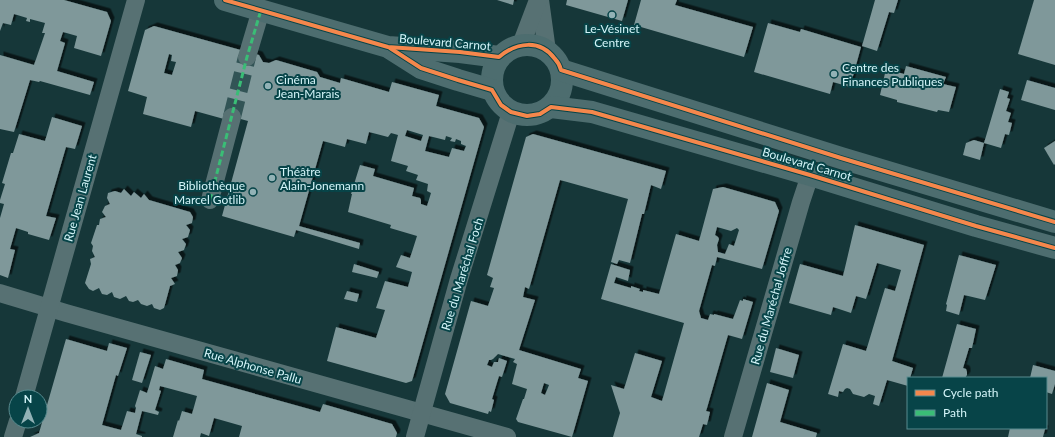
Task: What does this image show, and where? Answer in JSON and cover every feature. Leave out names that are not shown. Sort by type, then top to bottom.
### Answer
[{"type":"main road","name":"Boulevard Carnot","points":[[225,0],[388,47],[460,52],[499,57]]},
{"type":"main road","points":[[520,45],[534,45],[547,51],[556,59],[561,70],[563,83],[559,96],[551,107],[540,114],[528,116],[511,112],[501,105],[492,90],[491,78],[499,57],[520,45]]},
{"type":"main road","name":"Boulevard Carnot","points":[[388,47],[421,68],[492,90]]},
{"type":"main road","name":"Boulevard Carnot","points":[[561,70],[833,156],[1055,222]]},
{"type":"main road","name":"Boulevard Carnot","points":[[551,107],[592,112],[1055,248]]},
{"type":"street","name":"Rue Jean Laurent","points":[[26,389],[136,0]]},
{"type":"street","points":[[520,45],[539,0]]},
{"type":"street","points":[[539,0],[547,51]]},
{"type":"street","points":[[247,57],[261,10]]},
{"type":"street","name":"Rue du Maréchal Foch","points":[[415,437],[459,279],[511,112]]},
{"type":"street","points":[[210,200],[232,117]]},
{"type":"street","name":"Rue du Maréchal Joffre","points":[[733,437],[810,175]]},
{"type":"street","name":"Rue Alphonse Pallu","points":[[0,293],[507,437]]},
{"type":"building","points":[[0,0],[64,0],[107,12],[111,21],[101,56],[74,48],[77,36],[63,32],[60,41],[65,43],[57,71],[94,82],[90,95],[40,81],[30,80],[14,132],[0,129],[0,55],[34,65],[45,33],[42,33],[45,23],[30,19],[30,22],[26,21],[27,18],[14,14],[11,25],[3,23],[0,31]]},
{"type":"building","points":[[497,0],[514,0],[513,5]]},
{"type":"building","name":"Le-Vésinet Centre","points":[[567,0],[628,0],[622,21],[566,5]]},
{"type":"building","points":[[641,0],[677,0],[675,5],[753,27],[744,57],[634,25]]},
{"type":"building","points":[[875,0],[898,0],[894,13],[889,12],[877,51],[862,46]]},
{"type":"building","points":[[1034,0],[1055,0],[1055,65],[1018,54]]},
{"type":"building","points":[[768,23],[800,32],[801,29],[861,47],[850,87],[833,82],[830,94],[754,72]]},
{"type":"building","points":[[154,26],[259,55],[263,62],[269,63],[276,60],[317,72],[320,77],[340,83],[341,78],[389,92],[392,82],[439,95],[436,106],[479,118],[484,127],[412,381],[406,383],[327,361],[336,327],[376,338],[385,310],[376,308],[385,281],[408,287],[412,272],[396,267],[401,255],[410,258],[417,236],[390,228],[391,225],[348,212],[351,194],[360,165],[375,169],[373,176],[414,188],[412,196],[420,198],[421,204],[427,206],[431,193],[427,191],[428,184],[416,180],[418,175],[406,171],[408,166],[391,161],[398,135],[391,133],[388,137],[369,132],[366,144],[347,139],[345,147],[323,141],[299,226],[360,243],[359,249],[296,230],[294,237],[222,216],[248,121],[226,115],[224,119],[195,111],[191,127],[143,114],[147,97],[128,91],[145,30]],"holes":[[[169,54],[172,55],[171,61],[176,62],[172,75],[164,73]],[[407,130],[423,135],[421,141],[405,136]],[[429,136],[445,140],[446,136],[452,138],[450,141],[455,142],[456,139],[461,141],[461,144],[466,146],[464,151],[452,148],[449,157],[425,151]]]},
{"type":"building","points":[[906,66],[946,77],[943,84],[956,87],[949,112],[938,110],[937,112],[897,102],[897,100],[880,95],[886,69],[904,74]]},
{"type":"building","points":[[1027,80],[1055,88],[1055,110],[1021,100]]},
{"type":"building","points":[[1000,89],[1009,92],[1007,98],[1010,99],[1006,111],[1011,113],[1008,122],[1012,123],[1009,135],[1005,134],[1001,148],[984,143]]},
{"type":"building","points":[[52,117],[82,126],[75,149],[66,147],[46,216],[56,218],[49,240],[28,234],[28,232],[16,228],[10,249],[15,250],[8,278],[0,275],[0,218],[4,204],[0,203],[0,200],[5,184],[2,183],[11,153],[13,153],[19,134],[45,141]]},
{"type":"building","points":[[533,134],[666,171],[661,189],[651,185],[630,263],[619,260],[617,264],[611,262],[628,199],[560,180],[529,289],[525,287],[523,297],[535,300],[519,350],[581,369],[578,378],[588,381],[572,437],[518,422],[516,419],[527,389],[512,384],[517,364],[513,362],[515,359],[498,354],[493,359],[489,360],[487,365],[492,367],[494,362],[498,362],[499,358],[507,361],[502,377],[499,376],[492,399],[494,400],[491,412],[489,411],[488,414],[450,403],[445,394],[471,301],[488,306],[494,288],[490,287],[493,278],[487,275],[526,137]],"holes":[[[544,383],[549,385],[545,395],[541,393]]]},
{"type":"building","points":[[974,140],[984,143],[980,160],[963,155],[966,143]]},
{"type":"building","points":[[1055,141],[1055,164],[1054,165],[1044,148]]},
{"type":"building","points":[[723,187],[775,202],[779,211],[762,269],[717,257],[715,266],[712,265],[699,311],[701,318],[708,320],[710,314],[714,314],[733,319],[740,300],[743,301],[743,299],[753,302],[742,339],[728,335],[706,411],[710,412],[707,425],[703,424],[699,437],[613,437],[620,413],[611,385],[624,389],[635,353],[662,361],[651,397],[662,401],[684,323],[601,299],[611,264],[630,270],[628,281],[616,277],[614,283],[631,288],[631,286],[640,289],[639,291],[643,292],[643,290],[659,294],[676,234],[699,241],[713,189]],"holes":[[[717,227],[731,231],[737,228],[739,230],[734,246],[729,244],[725,254],[718,252],[717,245],[719,239],[715,235]]]},
{"type":"building","points":[[124,189],[131,196],[134,192],[141,198],[144,194],[149,200],[190,212],[193,217],[192,223],[186,225],[190,230],[188,237],[182,239],[186,244],[184,250],[178,252],[182,258],[180,263],[175,265],[178,270],[177,276],[171,278],[175,284],[170,286],[164,308],[160,310],[154,308],[152,304],[147,306],[141,304],[138,300],[133,302],[129,301],[126,296],[120,299],[114,297],[112,292],[107,295],[102,294],[99,288],[93,291],[89,289],[85,283],[91,264],[90,259],[95,257],[92,251],[93,246],[91,243],[100,219],[106,217],[102,212],[105,206],[110,204],[107,198],[108,193],[115,191],[121,193]]},
{"type":"building","points":[[855,225],[924,245],[892,361],[913,368],[910,377],[907,377],[907,386],[887,380],[879,406],[873,404],[875,396],[869,394],[864,397],[853,394],[850,389],[847,388],[843,392],[839,391],[838,397],[828,394],[843,344],[866,351],[885,288],[895,291],[901,270],[877,263],[866,299],[856,296],[851,313],[833,307],[831,315],[789,303],[800,264],[843,276]]},
{"type":"building","points":[[959,255],[996,265],[985,300],[964,295],[959,315],[946,311],[946,304]]},
{"type":"building","points":[[354,264],[379,272],[377,278],[352,272]]},
{"type":"building","points":[[347,291],[359,294],[357,302],[344,299]]},
{"type":"building","points":[[957,324],[976,329],[972,348],[969,348],[963,368],[966,369],[967,372],[966,377],[942,377]]},
{"type":"building","points":[[66,339],[107,351],[109,343],[127,348],[118,376],[116,375],[102,425],[121,430],[127,411],[135,413],[135,406],[140,390],[147,393],[155,366],[163,369],[166,359],[204,370],[202,379],[320,412],[323,404],[392,424],[397,433],[396,437],[239,437],[242,426],[214,418],[209,436],[201,433],[200,437],[173,437],[182,411],[192,414],[197,396],[160,386],[159,390],[161,391],[155,410],[159,412],[158,415],[142,411],[136,434],[142,437],[30,437],[39,433],[40,429],[48,429],[48,402]]},
{"type":"building","points":[[776,348],[799,355],[793,378],[770,372]]},
{"type":"building","points":[[140,352],[151,355],[142,383],[132,380]]},
{"type":"building","points":[[1033,365],[1055,371],[1055,384],[1052,394],[1047,392],[1047,377],[1030,377]]},
{"type":"building","points":[[767,383],[789,390],[780,422],[817,433],[816,437],[752,437]]},
{"type":"building","points":[[1010,429],[1045,429],[1043,437],[1008,437]]},
{"type":"tunnel","points":[[232,117],[247,57]]},
{"type":"marked path","points":[[210,200],[247,57],[261,10]]},
{"type":"cycle path","points":[[225,0],[388,47],[460,52],[499,57],[513,48],[528,45],[535,46],[542,48],[549,53],[557,61],[561,70],[841,158],[1055,222]]},
{"type":"cycle path","points":[[390,48],[421,68],[492,90],[501,105],[511,112],[527,116],[540,114],[551,107],[592,112],[1055,248]]},
{"type":"place","name":"Le-Vésinet Centre","points":[[612,15]]},
{"type":"place","name":"Centre des Finances Publiques","points":[[834,74]]},
{"type":"place","name":"Cinéma Jean-Marais","points":[[268,86]]},
{"type":"place","name":"Théâtre Alain-Jonemann","points":[[272,178]]},
{"type":"place","name":"Bibliothèque Marcel Gotlib","points":[[253,192]]}]
